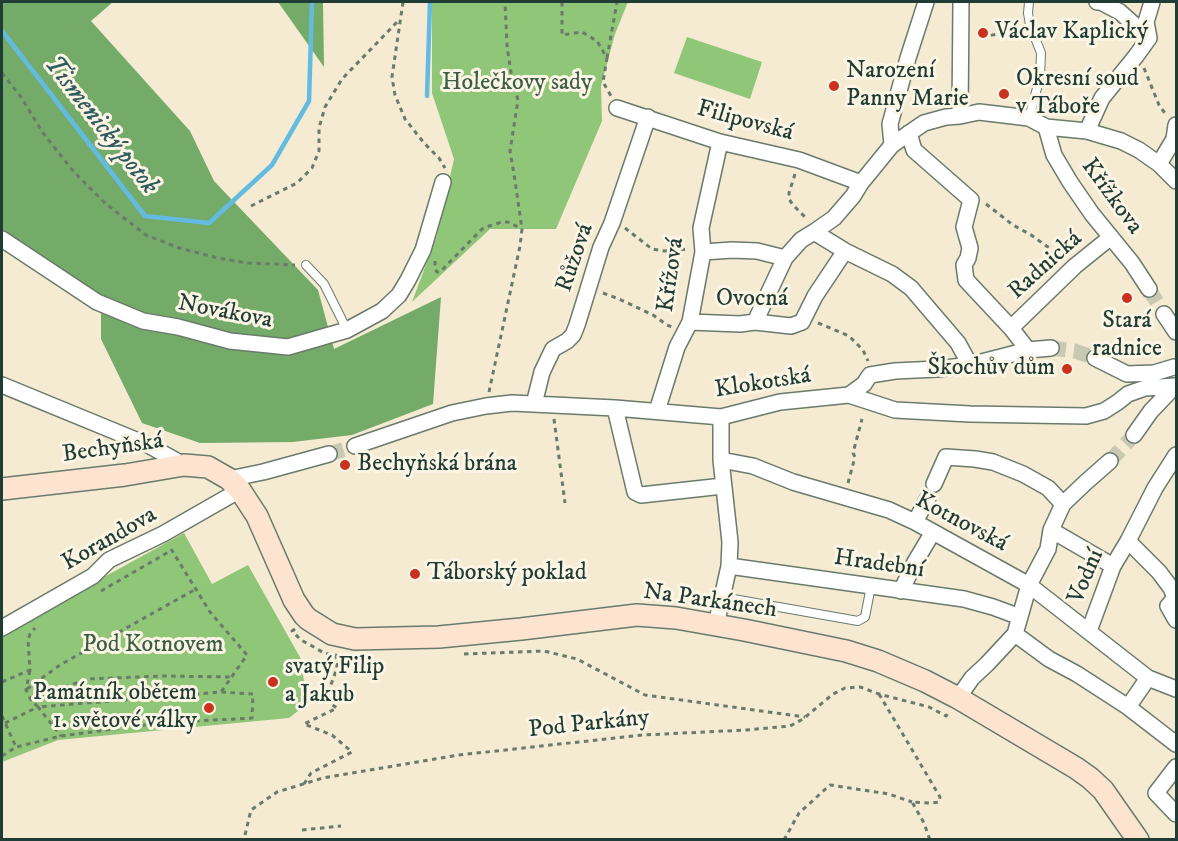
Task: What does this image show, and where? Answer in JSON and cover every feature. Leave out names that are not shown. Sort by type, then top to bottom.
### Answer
[{"type":"main road","name":"Bechyňská","points":[[2,489],[184,465],[208,467],[234,484]]},
{"type":"main road","name":"Na Parkánech","points":[[234,484],[257,516],[294,600],[308,619],[332,634],[355,639],[439,637],[637,615],[676,618],[846,651],[878,661],[925,681],[952,707],[1076,768],[1103,790],[1138,840]]},
{"type":"street","points":[[892,145],[890,124],[926,2]]},
{"type":"street","points":[[960,116],[961,2]]},
{"type":"street","points":[[1100,2],[1120,12],[1149,38]]},
{"type":"street","points":[[1087,131],[1102,99],[1149,38],[1146,22],[1152,2]]},
{"type":"street","name":"Filipovská","points":[[617,108],[720,141],[864,178]]},
{"type":"street","points":[[754,322],[785,258],[801,240],[834,218],[892,145],[924,123],[978,112],[1029,118],[1046,127],[1087,131],[1122,141],[1139,150],[1160,164],[1176,181]]},
{"type":"street","name":"Růžová","points":[[534,404],[542,372],[554,349],[573,335],[601,248],[612,223],[648,117]]},
{"type":"street","points":[[1160,164],[1174,139],[1176,125]]},
{"type":"street","name":"Křížkova","points":[[1046,127],[1054,155],[1064,173],[1092,214],[1112,237],[1149,288]]},
{"type":"street","points":[[909,133],[914,150],[971,200],[964,227],[970,248],[964,265],[966,279],[1028,350]]},
{"type":"street","name":"Křížová","points":[[657,411],[677,348],[688,327],[703,250],[701,228],[720,141]]},
{"type":"street","name":"Novákova","points":[[2,239],[97,302],[143,321],[178,327],[230,341],[288,347],[347,330],[382,311],[399,295],[423,250],[443,182]]},
{"type":"street","points":[[814,232],[845,251],[892,274],[911,288],[958,344],[970,364]]},
{"type":"street","name":"Radnická","points":[[1011,328],[1076,266],[1112,237]]},
{"type":"street","points":[[703,250],[757,251],[785,258]]},
{"type":"street","name":"Ovocná","points":[[688,327],[754,322],[791,326],[802,322],[815,296],[845,251]]},
{"type":"street","points":[[1164,314],[1176,332]]},
{"type":"street","points":[[849,395],[864,384],[870,375],[937,369],[970,364],[1028,350],[1051,348]]},
{"type":"street","points":[[1095,358],[1127,374],[1154,373],[1175,365],[1176,387],[1150,411],[1134,435]]},
{"type":"street","points":[[2,385],[148,445],[184,465]]},
{"type":"street","name":"Klokotská","points":[[355,446],[452,413],[512,403],[615,408],[721,417],[780,402],[849,395],[895,410],[1086,416],[1104,411],[1128,394],[1145,388],[1176,387]]},
{"type":"street","points":[[615,408],[635,492],[641,495],[723,486]]},
{"type":"street","points":[[716,625],[729,566],[730,542],[721,460],[721,417]]},
{"type":"street","points":[[234,484],[263,472],[329,454]]},
{"type":"street","name":"Vodní","points":[[1089,631],[1113,566],[1155,488],[1176,455]]},
{"type":"street","points":[[915,522],[946,457],[993,462],[1023,474],[1048,488],[1063,504]]},
{"type":"street","name":"Kotnovská","points":[[721,460],[753,466],[793,482],[889,510],[915,522],[1029,585],[1148,678],[1176,689]]},
{"type":"street","points":[[952,707],[972,678],[1015,634],[1029,585],[1048,549],[1051,530],[1063,504],[1110,461]]},
{"type":"street","name":"Korandova","points":[[2,628],[93,576],[109,561],[163,534],[234,484]]},
{"type":"street","points":[[1051,530],[1113,566]]},
{"type":"street","points":[[901,591],[933,532]]},
{"type":"street","name":"Vodní","points":[[1128,541],[1159,572],[1171,588],[1175,598],[1168,606],[1176,620]]},
{"type":"street","name":"Hradební","points":[[729,566],[964,599],[1020,617]]},
{"type":"street","points":[[1015,634],[1049,659],[1128,707],[1176,744]]},
{"type":"street","points":[[1128,707],[1148,678]]},
{"type":"street","points":[[1176,767],[1156,793],[1176,814]]},
{"type":"lane","points":[[1029,2],[1030,25],[1041,53],[1040,77],[1029,118]]},
{"type":"lane","points":[[306,265],[324,284],[347,330]]},
{"type":"lane","points":[[722,597],[858,621],[865,617],[871,586]]},
{"type":"path","points":[[403,2],[392,77],[395,95],[405,119],[424,143],[440,158],[446,170],[443,182]]},
{"type":"path","points":[[486,406],[522,229],[510,151],[518,100],[507,46],[504,2]]},
{"type":"path","points":[[562,2],[562,35],[582,32],[597,41],[607,58]]},
{"type":"path","points":[[617,2],[603,82],[617,108]]},
{"type":"path","points":[[251,206],[297,183],[312,168],[319,152],[319,128],[325,107],[342,79],[400,19]]},
{"type":"path","points":[[982,37],[1009,32],[1035,38]]},
{"type":"path","points":[[1136,56],[1145,69],[1159,105],[1176,125]]},
{"type":"path","points":[[2,73],[21,97],[43,133],[74,172],[106,204],[146,234],[179,248],[218,258],[248,263],[306,265]]},
{"type":"path","points":[[799,160],[789,199],[810,223],[814,232]]},
{"type":"path","points":[[971,200],[983,202],[1013,225],[1076,266]]},
{"type":"path","points":[[435,255],[435,269],[440,272],[482,229],[508,222],[522,229]]},
{"type":"path","points":[[612,223],[620,225],[652,249],[703,250]]},
{"type":"path","points":[[589,289],[619,299],[653,315],[667,325],[688,327]]},
{"type":"path","points":[[802,322],[813,321],[849,336],[863,350],[869,363],[870,375]]},
{"type":"path","points":[[552,405],[565,503]]},
{"type":"path","points":[[844,496],[855,457],[853,453],[862,418]]},
{"type":"path","points":[[163,534],[210,612],[247,655],[221,692]]},
{"type":"path","points":[[93,595],[172,550]]},
{"type":"path","points":[[26,690],[60,665],[196,589]]},
{"type":"path","points":[[44,623],[34,629],[28,640],[30,670],[26,690],[31,700],[61,736]]},
{"type":"path","points":[[463,655],[544,651],[577,659],[645,695],[805,717]]},
{"type":"path","points":[[304,785],[312,773],[352,752],[332,735],[303,724],[337,708],[318,694],[329,690],[336,668],[336,656],[347,657]]},
{"type":"path","points":[[2,682],[30,670]]},
{"type":"path","points":[[31,700],[87,679],[163,676],[231,677]]},
{"type":"path","name":"Pod Parkány","points":[[245,833],[251,810],[277,792],[323,778],[459,755],[643,735],[790,726],[833,694],[845,688],[860,687],[929,707],[952,707]]},
{"type":"path","points":[[2,756],[16,747],[61,736],[160,723],[252,718],[253,694],[221,692],[38,707],[5,723]]},
{"type":"path","points":[[784,840],[799,813],[830,785],[889,794],[912,802],[939,802],[940,797],[879,694]]},
{"type":"path","points":[[2,716],[16,747]]},
{"type":"path","points":[[912,802],[924,823],[930,840]]},
{"type":"path","points":[[302,830],[341,826]]},
{"type":"green space","points":[[2,2],[113,2],[91,21],[190,131],[214,181],[318,290],[334,349],[441,297],[433,404],[352,435],[293,442],[200,443],[142,423],[101,339],[101,298],[2,233]]},
{"type":"green space","points":[[278,2],[323,2],[324,67]]},
{"type":"green space","name":"Holečkovy sady","points":[[432,2],[628,2],[615,34],[601,86],[602,121],[556,229],[490,229],[412,302],[437,235],[454,159],[432,93]]},
{"type":"green space","points":[[687,37],[762,62],[750,99],[674,73]]},
{"type":"green space","name":"Pod Kotnovem","points":[[184,533],[212,584],[248,565],[301,659],[307,704],[289,718],[58,740],[2,762],[2,636],[26,620]]},
{"type":"waterway","name":"Tismenický potok","points":[[2,31],[145,216],[209,223],[272,165],[309,101],[312,2]]},
{"type":"waterway","points":[[427,96],[430,2]]},
{"type":"tunnel","points":[[1149,289],[1164,314]]},
{"type":"tunnel","points":[[1051,348],[1075,351],[1095,358]]},
{"type":"tunnel","points":[[1110,461],[1134,435]]},
{"type":"tunnel","points":[[329,454],[355,446]]},
{"type":"place","name":"Václav Kaplický","points":[[983,33]]},
{"type":"place","name":"Narození Panny Marie","points":[[834,86]]},
{"type":"place","name":"Okresní soud v Táboře","points":[[1004,94]]},
{"type":"place","name":"Stará radnice","points":[[1127,298]]},
{"type":"place","name":"Škochův dům","points":[[1067,369]]},
{"type":"place","name":"Bechyňská brána","points":[[345,465]]},
{"type":"place","name":"Táborský poklad","points":[[415,574]]},
{"type":"place","name":"svatý Filip a Jakub","points":[[273,682]]},
{"type":"place","name":"Památník obětem 1. světové války","points":[[209,708]]}]
